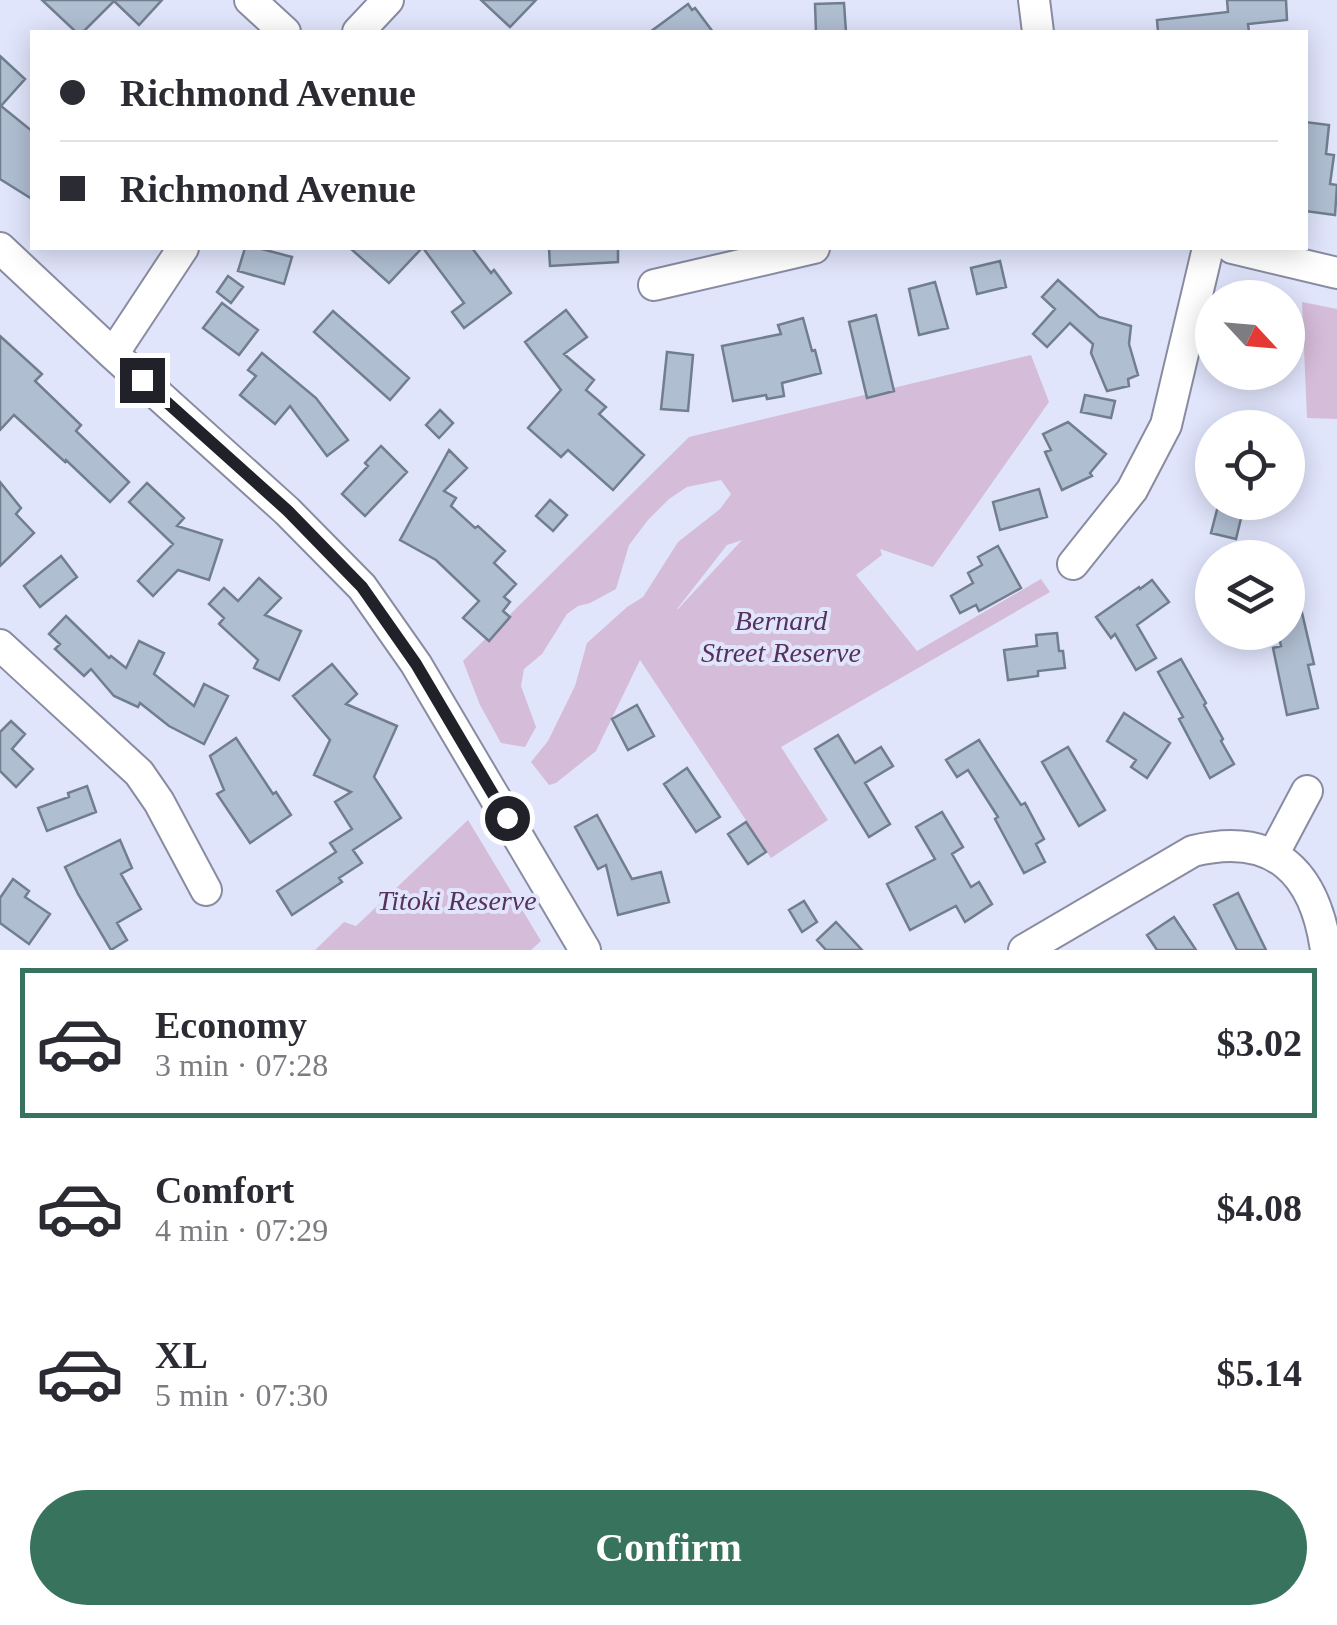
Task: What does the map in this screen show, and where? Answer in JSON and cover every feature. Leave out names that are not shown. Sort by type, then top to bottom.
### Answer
[{"type":"street","points":[[250,0],[283,30]]},
{"type":"street","points":[[360,30],[388,0]]},
{"type":"street","points":[[1034,0],[1038,30]]},
{"type":"street","points":[[0,249],[288,511],[362,587],[416,664],[585,950]]},
{"type":"street","points":[[113,354],[182,250]]},
{"type":"street","points":[[654,285],[805,250]]},
{"type":"street","points":[[1073,564],[1132,490],[1166,425],[1208,250]]},
{"type":"street","points":[[1240,250],[1337,274]]},
{"type":"street","points":[[0,645],[138,773],[206,890]]},
{"type":"street","points":[[1273,855],[1307,791]]},
{"type":"street","points":[[1024,950],[1194,851],[1219,844],[1273,855],[1298,874],[1314,900],[1326,950]]},
{"type":"green space","points":[[1305,303],[1337,309],[1337,419],[1307,418]]},
{"type":"green space","name":"Bernard Street Reserve","points":[[1031,355],[1049,402],[933,567],[880,549],[882,555],[856,575],[917,651],[1041,579],[1050,592],[781,747],[828,820],[771,858],[640,660],[596,751],[549,785],[531,762],[548,741],[575,686],[587,643],[643,597],[678,542],[720,509],[731,494],[721,480],[687,487],[669,499],[629,545],[616,589],[567,614],[542,654],[524,669],[521,686],[536,727],[525,747],[501,743],[480,705],[463,661],[689,437]],"holes":[[[742,540],[677,609],[727,545]]]},
{"type":"green space","name":"Titoki Reserve","points":[[468,820],[541,941],[531,950],[315,950],[344,922],[356,926]]},
{"type":"building","points":[[42,0],[162,0],[139,25],[114,1],[85,30],[74,30]]},
{"type":"building","points":[[481,0],[536,0],[510,27]]},
{"type":"building","points":[[1227,0],[1286,0],[1287,20],[1248,24],[1249,30],[1158,30],[1157,20],[1228,12]]},
{"type":"building","points":[[844,3],[846,30],[816,30],[815,4]]},
{"type":"building","points":[[688,4],[712,30],[653,30]]},
{"type":"building","points":[[0,56],[25,79],[1,106],[30,129],[30,198],[0,179]]},
{"type":"building","points":[[1308,122],[1329,125],[1326,154],[1334,155],[1330,184],[1337,185],[1335,215],[1308,211]]},
{"type":"building","points":[[244,250],[266,250],[292,257],[284,284],[238,271]]},
{"type":"building","points":[[352,250],[420,250],[389,283]]},
{"type":"building","points":[[424,250],[474,250],[511,293],[464,328],[452,312],[464,303]]},
{"type":"building","points":[[549,250],[618,250],[618,262],[550,266]]},
{"type":"building","points":[[1000,261],[1006,287],[977,294],[971,268]]},
{"type":"building","points":[[228,276],[243,287],[231,303],[217,292]]},
{"type":"building","points":[[1058,280],[1099,317],[1131,326],[1129,344],[1138,375],[1128,379],[1129,386],[1107,391],[1091,353],[1093,344],[1070,323],[1047,347],[1033,334],[1055,309],[1042,297]]},
{"type":"building","points":[[935,282],[948,328],[919,335],[909,289]]},
{"type":"building","points":[[222,303],[258,330],[239,355],[203,328]]},
{"type":"building","points":[[566,310],[587,337],[564,354],[594,380],[586,390],[606,407],[599,414],[644,455],[613,490],[568,450],[561,457],[528,428],[561,390],[525,342]]},
{"type":"building","points":[[333,311],[409,378],[390,400],[314,332]]},
{"type":"building","points":[[876,315],[894,391],[867,398],[849,322]]},
{"type":"building","points":[[803,318],[821,373],[782,383],[784,396],[733,401],[722,346],[781,334],[778,325]]},
{"type":"building","points":[[0,336],[42,374],[35,381],[81,425],[76,431],[129,482],[110,502],[14,415],[0,430]]},
{"type":"building","points":[[667,352],[693,355],[688,411],[661,409]]},
{"type":"building","points":[[262,353],[316,398],[348,440],[327,456],[290,406],[275,424],[240,395],[256,376],[248,370]]},
{"type":"building","points":[[1085,395],[1115,401],[1111,418],[1081,412]]},
{"type":"building","points":[[440,410],[453,423],[439,438],[426,425]]},
{"type":"building","points":[[1068,422],[1106,454],[1090,473],[1092,476],[1062,490],[1045,452],[1051,450],[1043,434]]},
{"type":"building","points":[[381,446],[407,472],[365,516],[342,494]]},
{"type":"building","points":[[449,450],[467,468],[444,491],[456,498],[451,506],[505,551],[494,563],[516,584],[504,597],[510,602],[503,611],[510,617],[489,641],[463,618],[479,601],[436,560],[400,540]]},
{"type":"building","points":[[0,482],[21,508],[16,514],[34,533],[0,566]]},
{"type":"building","points":[[147,483],[184,518],[177,526],[222,540],[209,580],[178,570],[153,596],[138,581],[173,544],[129,502]]},
{"type":"building","points":[[1039,489],[1047,517],[1000,530],[993,502]]},
{"type":"building","points":[[550,500],[567,515],[553,531],[536,516]]},
{"type":"building","points":[[1214,520],[1241,520],[1236,539],[1211,533]]},
{"type":"building","points":[[998,546],[1021,588],[979,611],[976,605],[960,613],[951,596],[973,583],[968,573],[982,565],[978,557]]},
{"type":"building","points":[[61,556],[77,577],[40,607],[24,586]]},
{"type":"building","points":[[259,578],[281,598],[265,615],[301,631],[279,680],[254,668],[258,660],[219,624],[224,618],[209,604],[224,588],[238,601]]},
{"type":"building","points":[[1152,580],[1169,602],[1137,625],[1156,658],[1136,670],[1115,634],[1111,638],[1096,617]]},
{"type":"building","points":[[66,616],[109,658],[126,668],[139,641],[164,653],[154,674],[194,706],[204,684],[228,696],[204,744],[169,726],[140,703],[138,707],[114,696],[91,669],[84,676],[55,649],[60,644],[49,634]]},
{"type":"building","points":[[1305,626],[1314,664],[1308,665],[1318,708],[1287,715],[1273,650],[1305,650]]},
{"type":"building","points":[[1057,633],[1065,668],[1008,680],[1004,650],[1037,646],[1036,635]]},
{"type":"building","points":[[1181,659],[1234,764],[1210,778],[1158,672]]},
{"type":"building","points":[[332,664],[357,694],[346,704],[397,726],[374,777],[401,818],[353,850],[362,863],[339,878],[342,882],[292,915],[277,891],[336,852],[330,843],[352,829],[335,802],[351,792],[314,775],[330,740],[293,696]]},
{"type":"building","points":[[637,705],[654,736],[628,750],[612,719]]},
{"type":"building","points":[[1124,713],[1170,743],[1147,778],[1131,767],[1136,760],[1107,741]]},
{"type":"building","points":[[11,721],[25,734],[12,749],[33,769],[16,787],[0,771],[0,732]]},
{"type":"building","points":[[838,735],[855,763],[881,747],[893,766],[865,783],[890,824],[869,837],[815,749]]},
{"type":"building","points":[[236,738],[291,815],[250,843],[217,794],[224,790],[210,756]]},
{"type":"building","points":[[979,740],[1021,805],[1025,803],[1044,839],[1036,844],[1045,862],[1024,873],[995,819],[998,817],[968,770],[957,777],[946,760]]},
{"type":"building","points":[[1068,747],[1105,810],[1079,826],[1042,762]]},
{"type":"building","points":[[687,768],[720,817],[696,832],[664,784]]},
{"type":"building","points":[[87,786],[96,812],[47,831],[38,808]]},
{"type":"building","points":[[942,812],[963,847],[952,854],[971,887],[979,882],[992,904],[965,922],[956,906],[910,930],[887,884],[935,859],[916,827]]},
{"type":"building","points":[[597,815],[632,879],[661,872],[669,902],[618,915],[606,865],[598,869],[575,827]]},
{"type":"building","points":[[746,822],[766,852],[748,864],[728,834]]},
{"type":"building","points":[[120,840],[132,868],[121,874],[141,909],[117,923],[127,940],[111,950],[65,867]]},
{"type":"building","points":[[13,879],[29,891],[25,897],[50,914],[29,944],[0,923],[0,898]]},
{"type":"building","points":[[1238,893],[1266,950],[1237,950],[1214,905]]},
{"type":"building","points":[[804,901],[817,922],[802,932],[789,910]]},
{"type":"building","points":[[1174,917],[1196,950],[1157,950],[1147,935]]},
{"type":"building","points":[[836,922],[862,950],[826,950],[817,940]]},
{"type":"route","points":[[142,380],[288,511],[362,587],[416,664],[507,818]]}]
